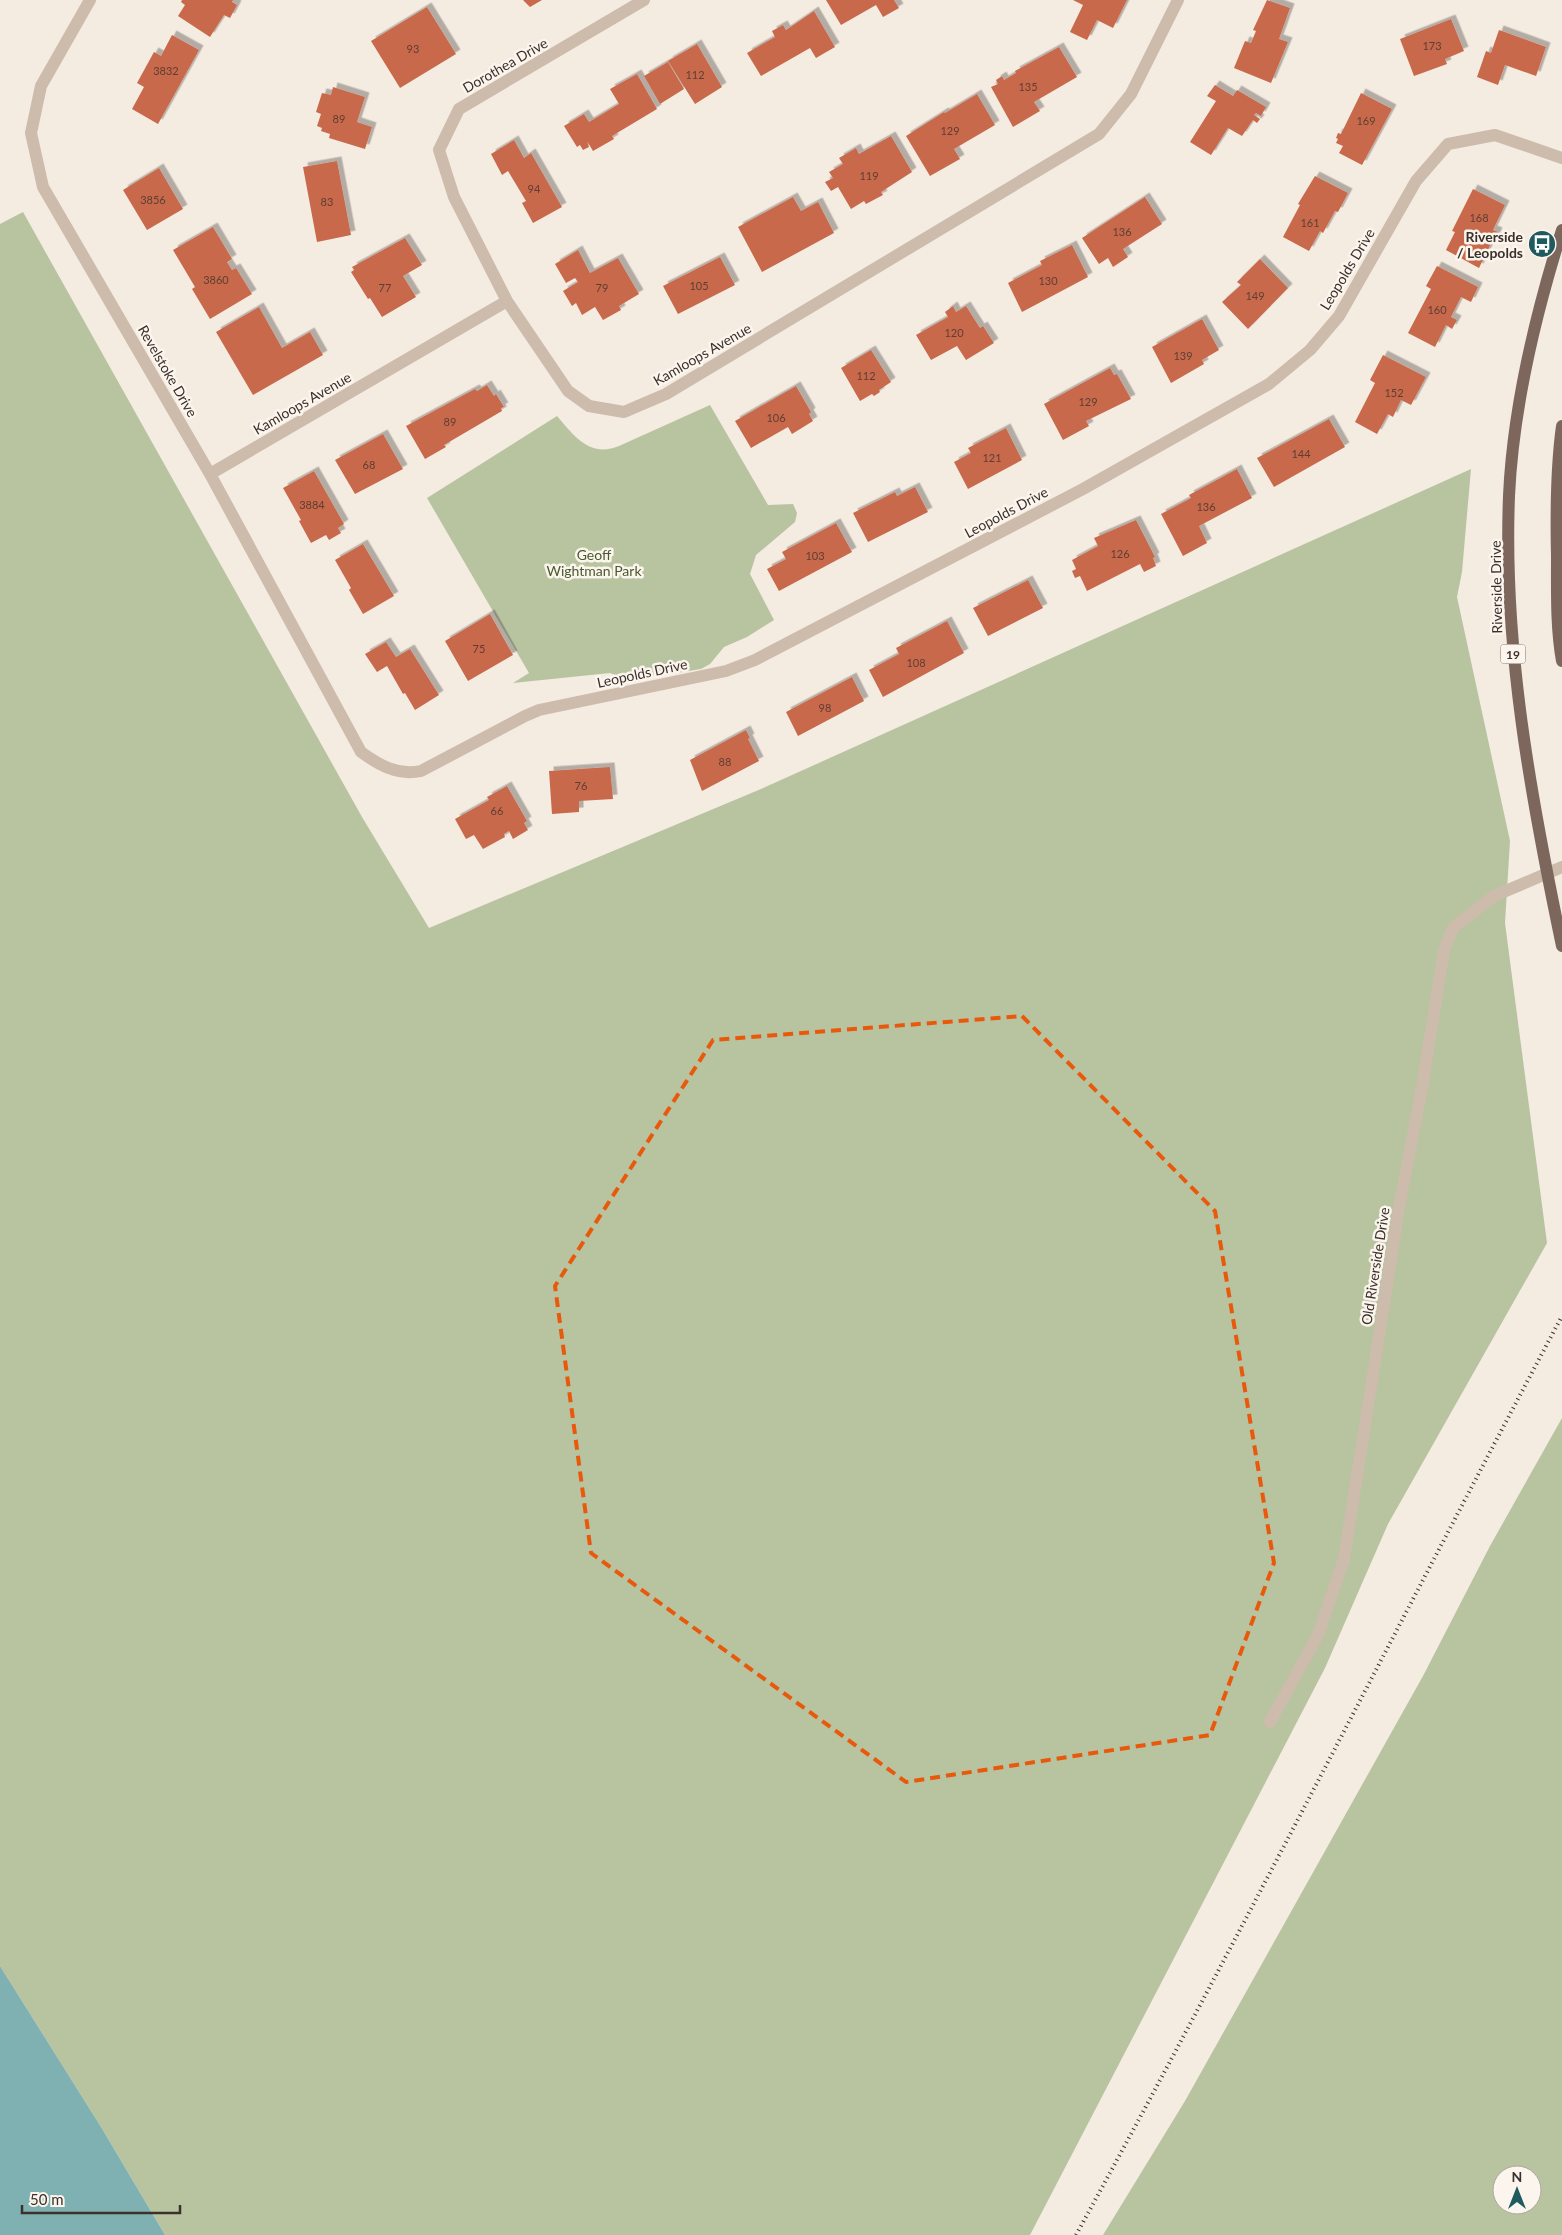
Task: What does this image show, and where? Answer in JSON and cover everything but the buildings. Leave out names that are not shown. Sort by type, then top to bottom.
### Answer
[{"type":"main road","name":"Riverside Drive","points":[[1562,230],[1526,360],[1509,496],[1510,614],[1513,654],[1547,874],[1562,946]]},
{"type":"main road","points":[[1562,426],[1557,483],[1557,613],[1562,661]]},
{"type":"street","name":"Revelstoke Drive","points":[[90,0],[41,86],[31,133],[43,187],[210,474],[360,750]]},
{"type":"street","name":"Dorothea Drive","points":[[507,301],[454,197],[439,150],[459,109],[644,0]]},
{"type":"street","name":"Kamloops Avenue","points":[[210,474],[507,301],[568,391],[589,406],[624,412],[666,394],[1099,134],[1131,94],[1178,0]]},
{"type":"street","name":"Leopolds Drive","points":[[360,750],[387,768],[412,773],[421,771],[539,710],[726,671],[755,660],[1083,489],[1269,384],[1310,350],[1339,316],[1416,181],[1448,144],[1494,135],[1562,158]]},
{"type":"street","name":"Old Riverside Drive","points":[[1270,1722],[1318,1635],[1344,1559],[1399,1208],[1423,1082],[1444,950],[1453,928],[1494,896],[1562,867]]},
{"type":"highlighted area","points":[[1022,1016],[1215,1211],[1274,1563],[1210,1735],[906,1782],[591,1553],[555,1286],[713,1040]]},
{"type":"green space","points":[[23,212],[362,817],[429,928],[761,789],[1471,469],[1462,572],[1457,597],[1510,841],[1505,923],[1547,1243],[1388,1524],[1325,1668],[1030,2235],[165,2235],[101,2127],[0,1966],[0,224]]},
{"type":"green space","name":"Geoff Wightman Park","points":[[710,405],[768,505],[793,504],[797,513],[795,522],[756,555],[750,574],[774,620],[747,637],[724,647],[710,664],[701,669],[663,675],[615,675],[610,673],[513,683],[529,673],[427,498],[557,416],[584,443],[599,449],[609,449]]},
{"type":"green space","points":[[1562,1418],[1562,2235],[1103,2235],[1185,2101],[1423,1676],[1490,1546]]},
{"type":"water","points":[[0,1966],[101,2127],[165,2235],[0,2235]]},
{"type":"railway","points":[[1076,2235],[1260,1891],[1562,1316]]},
{"type":"place","name":"Riverside / Leopolds","points":[[1542,244]]}]
